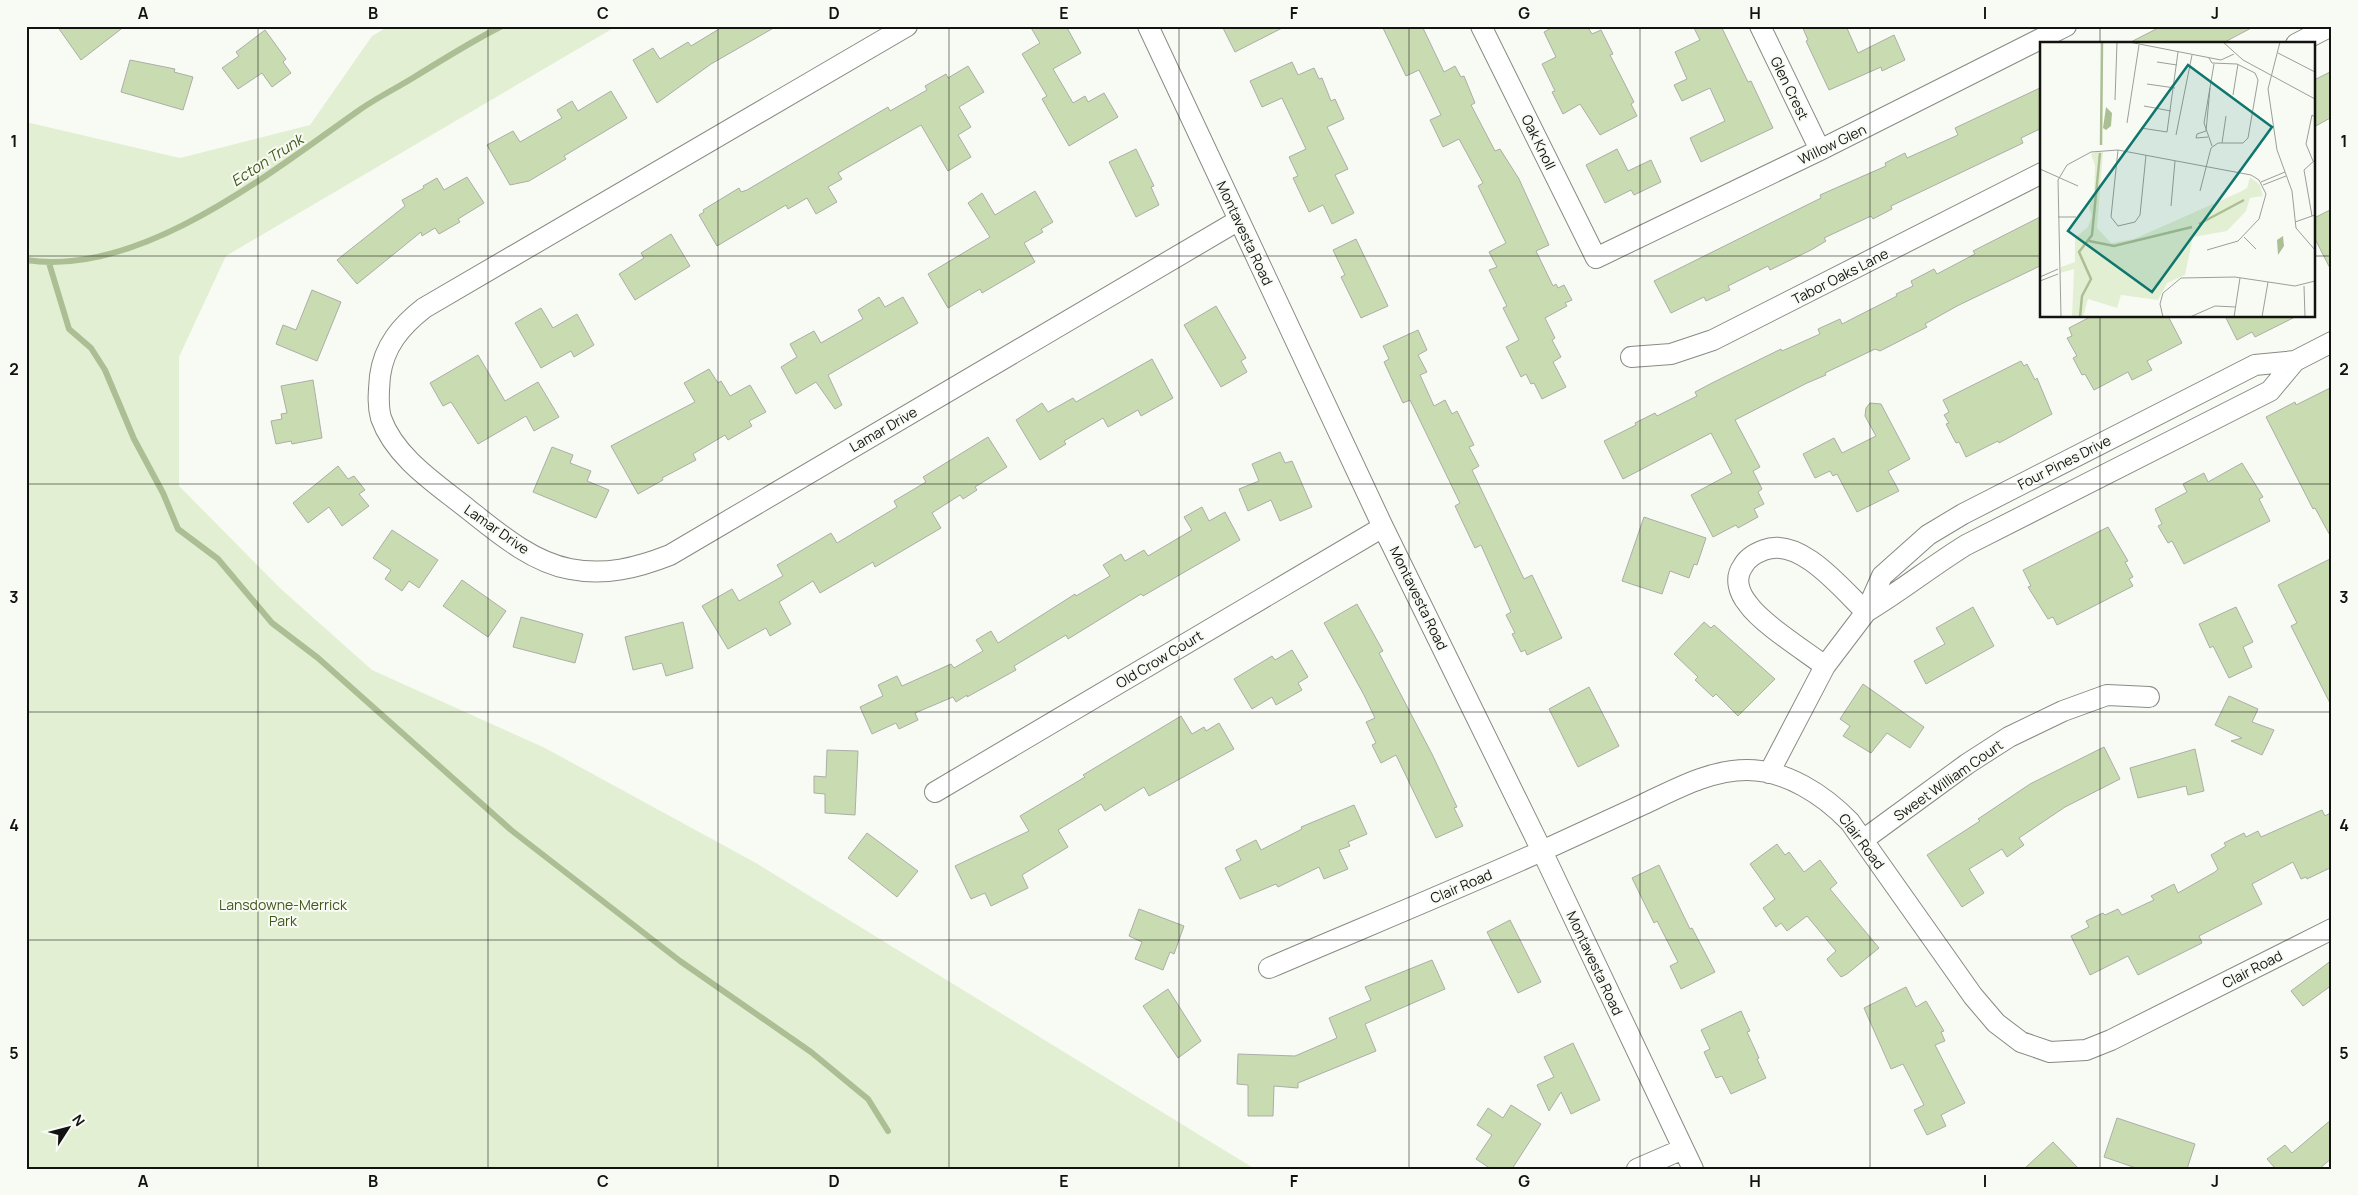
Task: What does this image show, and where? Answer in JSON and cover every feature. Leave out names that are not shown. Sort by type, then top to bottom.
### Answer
[{"type":"street","name":"Lamar Drive","points":[[907,26],[424,308],[408,321],[396,334],[388,349],[381,369],[378,402],[387,431],[412,463],[495,530],[546,561],[568,569],[593,572],[622,570],[647,564],[670,555],[1239,220]]},
{"type":"street","name":"Montavesta Road","points":[[1148,26],[1384,527],[1542,851],[1693,1169]]},
{"type":"street","name":"Oak Knoll","points":[[1481,26],[1596,258]]},
{"type":"street","name":"Glen Crest","points":[[1760,26],[1820,150]]},
{"type":"street","points":[[2300,42],[2331,26]]},
{"type":"street","name":"Willow Glen","points":[[1596,258],[1820,150],[2058,28]]},
{"type":"street","name":"Tabor Oaks Lane","points":[[1631,357],[1671,354],[1713,340],[2040,174]]},
{"type":"street","name":"Four Pines Drive","points":[[1769,773],[1825,666],[1866,612],[1882,576],[1928,535],[1963,514],[2255,365],[2295,361],[2332,342]]},
{"type":"street","name":"Four Pines Drive","points":[[1866,612],[1898,592],[1934,564],[1966,545],[2270,391],[2295,361]]},
{"type":"street","name":"Old Crow Court","points":[[935,792],[1384,527]]},
{"type":"street","points":[[1825,666],[1748,606],[1738,585],[1741,567],[1757,553],[1774,546],[1789,549],[1812,561],[1866,612]]},
{"type":"street","name":"Sweet William Court","points":[[1863,840],[1968,764],[2009,737],[2063,711],[2107,695],[2149,697]]},
{"type":"street","name":"Clair Road","points":[[1269,968],[1542,851],[1707,776],[1748,770],[1769,773],[1802,785],[1837,809],[1863,840],[1973,996],[1996,1023],[2021,1042],[2050,1052],[2086,1050],[2111,1040],[2332,929]]},
{"type":"street","points":[[1637,1169],[1683,1149]]},
{"type":"green space","name":"Lansdowne-Merrick Park","points":[[389,26],[617,26],[226,256],[179,357],[179,486],[281,589],[372,670],[545,748],[756,863],[1255,1169],[26,1169],[26,122],[180,158],[310,125],[372,36]]},
{"type":"building","points":[[57,26],[125,26],[81,60]]},
{"type":"building","points":[[724,26],[777,26],[711,64],[657,103],[633,60],[653,48],[660,59],[688,42],[691,46]]},
{"type":"building","points":[[1030,26],[1066,26],[1081,53],[1053,69],[1073,103],[1085,96],[1088,102],[1104,93],[1118,117],[1069,146],[1042,99],[1047,96],[1022,54],[1040,43]]},
{"type":"building","points":[[1222,26],[1286,26],[1235,52]]},
{"type":"building","points":[[1382,26],[1422,26],[1444,72],[1455,66],[1461,77],[1464,76],[1475,103],[1471,105],[1495,151],[1500,149],[1519,179],[1549,245],[1536,251],[1553,286],[1556,284],[1558,288],[1564,285],[1572,300],[1565,303],[1567,306],[1545,318],[1555,338],[1552,340],[1561,357],[1553,362],[1566,387],[1542,399],[1534,383],[1531,384],[1526,374],[1521,377],[1506,347],[1519,340],[1503,308],[1507,306],[1489,270],[1497,267],[1489,252],[1506,243],[1478,186],[1483,183],[1459,139],[1443,147],[1430,120],[1441,115],[1419,70],[1406,76]]},
{"type":"building","points":[[1555,26],[1587,26],[1592,34],[1601,30],[1613,54],[1610,55],[1634,102],[1631,104],[1637,116],[1600,135],[1580,104],[1563,114],[1552,92],[1555,91],[1542,64],[1556,57],[1544,32]]},
{"type":"building","points":[[1693,26],[1721,26],[1748,82],[1751,81],[1773,128],[1701,162],[1690,138],[1725,121],[1710,88],[1682,101],[1674,85],[1687,79],[1675,52],[1700,40]]},
{"type":"building","points":[[1802,26],[1846,26],[1858,53],[1894,35],[1905,60],[1882,71],[1881,67],[1829,90],[1806,41],[1808,40]]},
{"type":"building","points":[[2162,26],[2255,26],[2225,42],[2131,42]]},
{"type":"building","points":[[265,30],[286,59],[283,62],[291,73],[272,87],[262,73],[238,89],[222,68],[239,56],[236,52]]},
{"type":"building","points":[[130,60],[175,69],[174,72],[193,77],[183,110],[121,92]]},
{"type":"building","points":[[1292,62],[1298,75],[1314,68],[1319,79],[1322,78],[1331,101],[1335,99],[1344,119],[1327,127],[1348,169],[1335,175],[1354,213],[1332,224],[1323,205],[1309,212],[1293,178],[1298,176],[1289,157],[1306,149],[1282,98],[1262,107],[1250,81]]},
{"type":"building","points":[[968,66],[984,92],[959,107],[971,127],[958,135],[971,157],[948,171],[921,125],[838,173],[842,179],[828,187],[837,202],[816,214],[807,198],[788,209],[786,205],[717,246],[699,215],[704,212],[703,210],[739,188],[741,192],[747,190],[888,107],[890,111],[927,90],[925,86],[946,74],[948,78]]},
{"type":"building","points":[[2332,71],[2332,117],[2316,126],[2316,79]]},
{"type":"building","points":[[2040,88],[2040,129],[2021,138],[2023,143],[1891,206],[1892,209],[1873,219],[1871,216],[1824,238],[1826,241],[1811,250],[1770,270],[1768,266],[1728,286],[1730,290],[1706,301],[1704,297],[1671,313],[1654,281],[1821,198],[1820,195],[1886,166],[1885,163],[1905,153],[1907,158],[1958,135],[1955,128]]},
{"type":"building","points":[[611,91],[627,118],[564,156],[566,159],[529,181],[510,185],[487,145],[513,131],[520,142],[562,118],[557,110],[572,101],[578,111]]},
{"type":"building","points":[[1136,149],[1154,186],[1151,187],[1159,205],[1136,217],[1109,162]]},
{"type":"building","points":[[1617,149],[1628,171],[1651,160],[1661,182],[1634,195],[1631,190],[1605,203],[1586,165]]},
{"type":"building","points":[[467,177],[484,203],[458,219],[460,222],[439,234],[435,228],[422,236],[421,232],[357,284],[337,260],[405,206],[402,200],[424,188],[423,186],[437,178],[444,190]]},
{"type":"building","points":[[1035,191],[1053,222],[1041,229],[1043,232],[1024,243],[1035,262],[982,293],[980,289],[948,308],[928,274],[990,237],[968,203],[982,193],[995,215]]},
{"type":"building","points":[[2332,209],[2332,272],[2316,241],[2316,217]]},
{"type":"building","points":[[2040,217],[2040,266],[1957,306],[1925,324],[1927,327],[1880,351],[1875,349],[1735,420],[1760,467],[1753,471],[1762,489],[1758,492],[1764,504],[1754,509],[1758,517],[1738,528],[1736,525],[1713,537],[1691,495],[1732,473],[1711,433],[1623,479],[1604,441],[1655,413],[1657,416],[1697,396],[1695,392],[1712,383],[1781,349],[1782,351],[1820,334],[1818,329],[1840,319],[1842,324],[1897,296],[1896,294],[1913,286],[1911,281],[1934,269],[1937,274],[1975,254],[1973,251]]},
{"type":"building","points":[[671,234],[690,266],[635,300],[619,274],[644,258],[641,253]]},
{"type":"building","points":[[1356,239],[1388,306],[1361,318],[1341,277],[1345,275],[1333,250]]},
{"type":"building","points":[[312,290],[341,302],[317,361],[276,344],[283,325],[296,330]]},
{"type":"building","points":[[879,297],[885,307],[903,297],[918,323],[828,375],[842,405],[835,409],[816,382],[796,394],[781,367],[797,357],[790,344],[814,331],[821,343],[863,319],[858,310]]},
{"type":"building","points":[[1216,306],[1246,358],[1241,361],[1247,372],[1221,387],[1184,325]]},
{"type":"building","points":[[541,308],[553,328],[577,314],[594,345],[574,357],[571,351],[541,368],[515,323]]},
{"type":"building","points":[[2088,318],[2169,318],[2182,343],[2147,361],[2152,370],[2132,380],[2128,372],[2094,390],[2085,374],[2082,375],[2073,358],[2077,356],[2067,338],[2072,336],[2069,328]]},
{"type":"building","points":[[2226,318],[2293,318],[2255,337],[2252,332],[2237,340]]},
{"type":"building","points":[[1418,330],[1427,350],[1418,355],[1427,372],[1420,375],[1434,406],[1445,400],[1452,414],[1457,411],[1474,445],[1469,447],[1479,466],[1472,470],[1524,579],[1532,575],[1562,638],[1527,655],[1525,650],[1521,652],[1512,634],[1515,633],[1506,615],[1511,612],[1481,545],[1475,548],[1455,506],[1460,503],[1410,400],[1403,403],[1384,362],[1389,359],[1383,346]]},
{"type":"building","points":[[478,355],[505,401],[538,382],[559,417],[534,431],[526,416],[478,444],[451,402],[443,406],[430,383]]},
{"type":"building","points":[[1152,359],[1173,398],[1141,416],[1138,410],[1108,427],[1103,418],[1064,441],[1066,444],[1040,460],[1016,420],[1042,403],[1048,412],[1073,398],[1076,402]]},
{"type":"building","points":[[2021,361],[2024,366],[2027,364],[2035,380],[2037,378],[2052,414],[1999,443],[1998,441],[1966,457],[1959,442],[1956,443],[1946,424],[1949,423],[1944,415],[1949,412],[1943,400]]},
{"type":"building","points":[[709,369],[718,383],[721,381],[730,396],[750,385],[766,412],[749,421],[752,426],[728,440],[725,435],[693,454],[696,460],[662,478],[663,480],[638,494],[611,446],[695,402],[684,383]]},
{"type":"building","points":[[313,380],[322,438],[292,444],[291,441],[276,444],[271,421],[282,419],[281,414],[287,413],[281,386]]},
{"type":"building","points":[[2332,387],[2332,539],[2315,508],[2313,509],[2266,417],[2295,402],[2296,405]]},
{"type":"building","points":[[1870,403],[1881,404],[1910,459],[1888,471],[1899,491],[1857,512],[1837,474],[1833,476],[1830,471],[1815,478],[1803,454],[1834,438],[1842,453],[1876,436],[1865,416],[1866,408]]},
{"type":"building","points":[[988,437],[1007,467],[975,487],[977,490],[963,499],[960,495],[932,513],[941,528],[875,567],[873,562],[820,593],[813,581],[779,602],[791,624],[770,636],[766,628],[728,649],[702,606],[732,589],[739,601],[783,576],[777,565],[831,533],[837,543],[897,507],[894,501],[926,482],[923,477]]},
{"type":"building","points":[[552,447],[573,455],[570,463],[591,471],[587,481],[609,490],[596,518],[533,492]]},
{"type":"building","points":[[1280,452],[1285,463],[1292,461],[1312,507],[1280,521],[1271,500],[1248,511],[1239,489],[1259,481],[1252,464]]},
{"type":"building","points":[[2242,463],[2263,497],[2259,499],[2270,521],[2184,564],[2172,541],[2168,543],[2158,526],[2162,524],[2155,509],[2187,492],[2183,484],[2204,473],[2208,482]]},
{"type":"building","points":[[338,466],[348,479],[354,476],[365,490],[359,494],[369,506],[342,526],[329,507],[308,523],[293,503]]},
{"type":"building","points":[[1202,507],[1209,521],[1225,512],[1240,540],[1143,596],[1141,594],[1068,639],[1066,635],[1014,666],[1016,670],[967,697],[967,695],[956,702],[953,697],[915,713],[918,720],[899,729],[896,723],[872,734],[860,707],[883,696],[878,685],[897,676],[902,686],[951,664],[954,668],[983,651],[976,640],[991,631],[998,643],[1075,594],[1076,596],[1110,576],[1103,565],[1121,554],[1125,561],[1144,550],[1148,556],[1192,530],[1184,517]]},
{"type":"building","points":[[1644,517],[1706,538],[1697,565],[1694,564],[1689,578],[1670,571],[1662,594],[1622,581]]},
{"type":"building","points":[[2108,527],[2128,561],[2125,562],[2133,577],[2129,579],[2133,586],[2057,625],[2053,617],[2048,619],[2028,587],[2031,586],[2023,570]]},
{"type":"building","points":[[392,530],[438,560],[419,588],[409,581],[402,591],[385,579],[391,570],[373,558]]},
{"type":"building","points":[[2332,558],[2332,707],[2291,626],[2297,623],[2278,585]]},
{"type":"building","points":[[462,580],[506,611],[488,637],[443,606]]},
{"type":"building","points":[[1357,604],[1383,651],[1379,653],[1432,754],[1457,807],[1454,808],[1463,826],[1436,838],[1396,755],[1381,763],[1372,745],[1376,743],[1366,722],[1375,718],[1324,623]]},
{"type":"building","points":[[1973,607],[1994,646],[1926,684],[1914,661],[1945,644],[1936,628]]},
{"type":"building","points":[[2236,607],[2253,642],[2243,647],[2252,667],[2229,678],[2213,646],[2210,648],[2199,624]]},
{"type":"building","points":[[521,617],[583,634],[575,663],[513,647]]},
{"type":"building","points":[[683,622],[693,668],[666,676],[662,663],[633,670],[625,637]]},
{"type":"building","points":[[1704,622],[1711,628],[1714,625],[1775,679],[1738,716],[1716,694],[1713,697],[1695,680],[1698,677],[1674,654]]},
{"type":"building","points":[[1292,650],[1308,677],[1298,683],[1302,690],[1276,705],[1272,697],[1252,709],[1234,679],[1272,656],[1275,660]]},
{"type":"building","points":[[1863,684],[1924,727],[1910,748],[1887,733],[1871,753],[1843,736],[1850,726],[1840,719]]},
{"type":"building","points":[[1589,687],[1619,746],[1578,767],[1549,709]]},
{"type":"building","points":[[2229,696],[2258,709],[2252,722],[2274,730],[2262,755],[2231,741],[2242,738],[2215,725]]},
{"type":"building","points":[[1181,716],[1192,734],[1204,727],[1206,731],[1219,723],[1234,749],[1149,796],[1144,787],[1105,811],[1101,804],[1058,830],[1068,847],[1022,875],[1028,888],[991,906],[985,893],[971,899],[955,866],[1029,831],[1020,816],[1085,777],[1083,775]]},
{"type":"building","points":[[2104,747],[2120,779],[2065,807],[2019,838],[2024,845],[2007,857],[2002,849],[1969,869],[1984,893],[1962,907],[1927,855],[1980,821],[1978,819],[2030,784]]},
{"type":"building","points":[[2195,749],[2204,791],[2188,795],[2186,786],[2138,798],[2130,768]]},
{"type":"building","points":[[827,750],[858,751],[855,815],[825,813],[825,794],[814,793],[814,776],[826,777]]},
{"type":"building","points":[[1354,805],[1367,834],[1348,842],[1350,846],[1339,850],[1348,869],[1324,879],[1319,867],[1278,887],[1276,884],[1240,899],[1225,868],[1241,860],[1236,850],[1256,840],[1261,850],[1302,829],[1301,827]]},
{"type":"building","points":[[2322,810],[2325,816],[2332,812],[2332,867],[2307,879],[2306,877],[2301,879],[2293,862],[2252,884],[2262,904],[2199,936],[2202,943],[2138,975],[2128,956],[2090,975],[2071,936],[2089,927],[2086,921],[2103,913],[2105,915],[2118,909],[2122,915],[2154,900],[2151,896],[2174,884],[2178,893],[2218,869],[2211,855],[2226,846],[2224,843],[2244,833],[2246,837],[2258,831],[2261,837]]},
{"type":"building","points":[[867,833],[918,871],[897,897],[848,858]]},
{"type":"building","points":[[1777,844],[1785,855],[1789,852],[1804,872],[1820,860],[1837,883],[1830,889],[1879,948],[1847,974],[1841,977],[1828,961],[1827,959],[1836,951],[1807,916],[1787,931],[1781,923],[1776,927],[1763,908],[1775,899],[1750,864]]},
{"type":"building","points":[[1659,865],[1690,929],[1692,928],[1715,972],[1681,989],[1670,966],[1678,962],[1657,921],[1654,923],[1632,878]]},
{"type":"building","points":[[1139,909],[1184,926],[1174,954],[1170,952],[1163,970],[1135,959],[1142,942],[1129,936]]},
{"type":"building","points":[[1510,920],[1541,982],[1518,993],[1487,932]]},
{"type":"building","points":[[1432,960],[1445,989],[1365,1024],[1376,1051],[1298,1083],[1298,1088],[1274,1086],[1273,1116],[1248,1116],[1248,1085],[1237,1084],[1238,1054],[1295,1056],[1337,1038],[1329,1018],[1371,1000],[1365,987]]},
{"type":"building","points":[[2332,960],[2332,985],[2303,1006],[2291,991]]},
{"type":"building","points":[[1906,987],[1916,1007],[1926,1001],[1944,1031],[1941,1032],[1945,1041],[1935,1045],[1965,1103],[1941,1115],[1946,1126],[1927,1135],[1914,1110],[1924,1105],[1903,1064],[1891,1069],[1864,1008]]},
{"type":"building","points":[[1168,989],[1201,1041],[1178,1058],[1143,1006]]},
{"type":"building","points":[[1741,1011],[1750,1031],[1747,1032],[1759,1058],[1757,1059],[1766,1078],[1731,1094],[1722,1076],[1716,1078],[1704,1052],[1710,1049],[1701,1030]]},
{"type":"building","points":[[1573,1043],[1600,1100],[1571,1114],[1561,1092],[1549,1111],[1537,1085],[1554,1077],[1544,1057]]},
{"type":"building","points":[[1511,1105],[1541,1124],[1512,1169],[1491,1169],[1476,1159],[1492,1135],[1477,1125],[1488,1108],[1503,1118]]},
{"type":"building","points":[[2117,1118],[2195,1144],[2187,1169],[2139,1169],[2104,1157]]},
{"type":"building","points":[[2332,1119],[2332,1158],[2319,1169],[2272,1169],[2274,1167],[2267,1159],[2285,1145],[2292,1153]]},
{"type":"building","points":[[2053,1142],[2079,1169],[2024,1169]]},
{"type":"waterway","name":"Ecton Trunk","points":[[26,260],[69,261],[113,253],[158,237],[201,216],[285,163],[372,102],[502,26]]},
{"type":"waterway","points":[[49,263],[69,329],[91,348],[105,370],[134,439],[163,493],[178,529],[218,559],[272,623],[318,658],[511,830],[680,961],[811,1052],[868,1099],[888,1131]]}]
